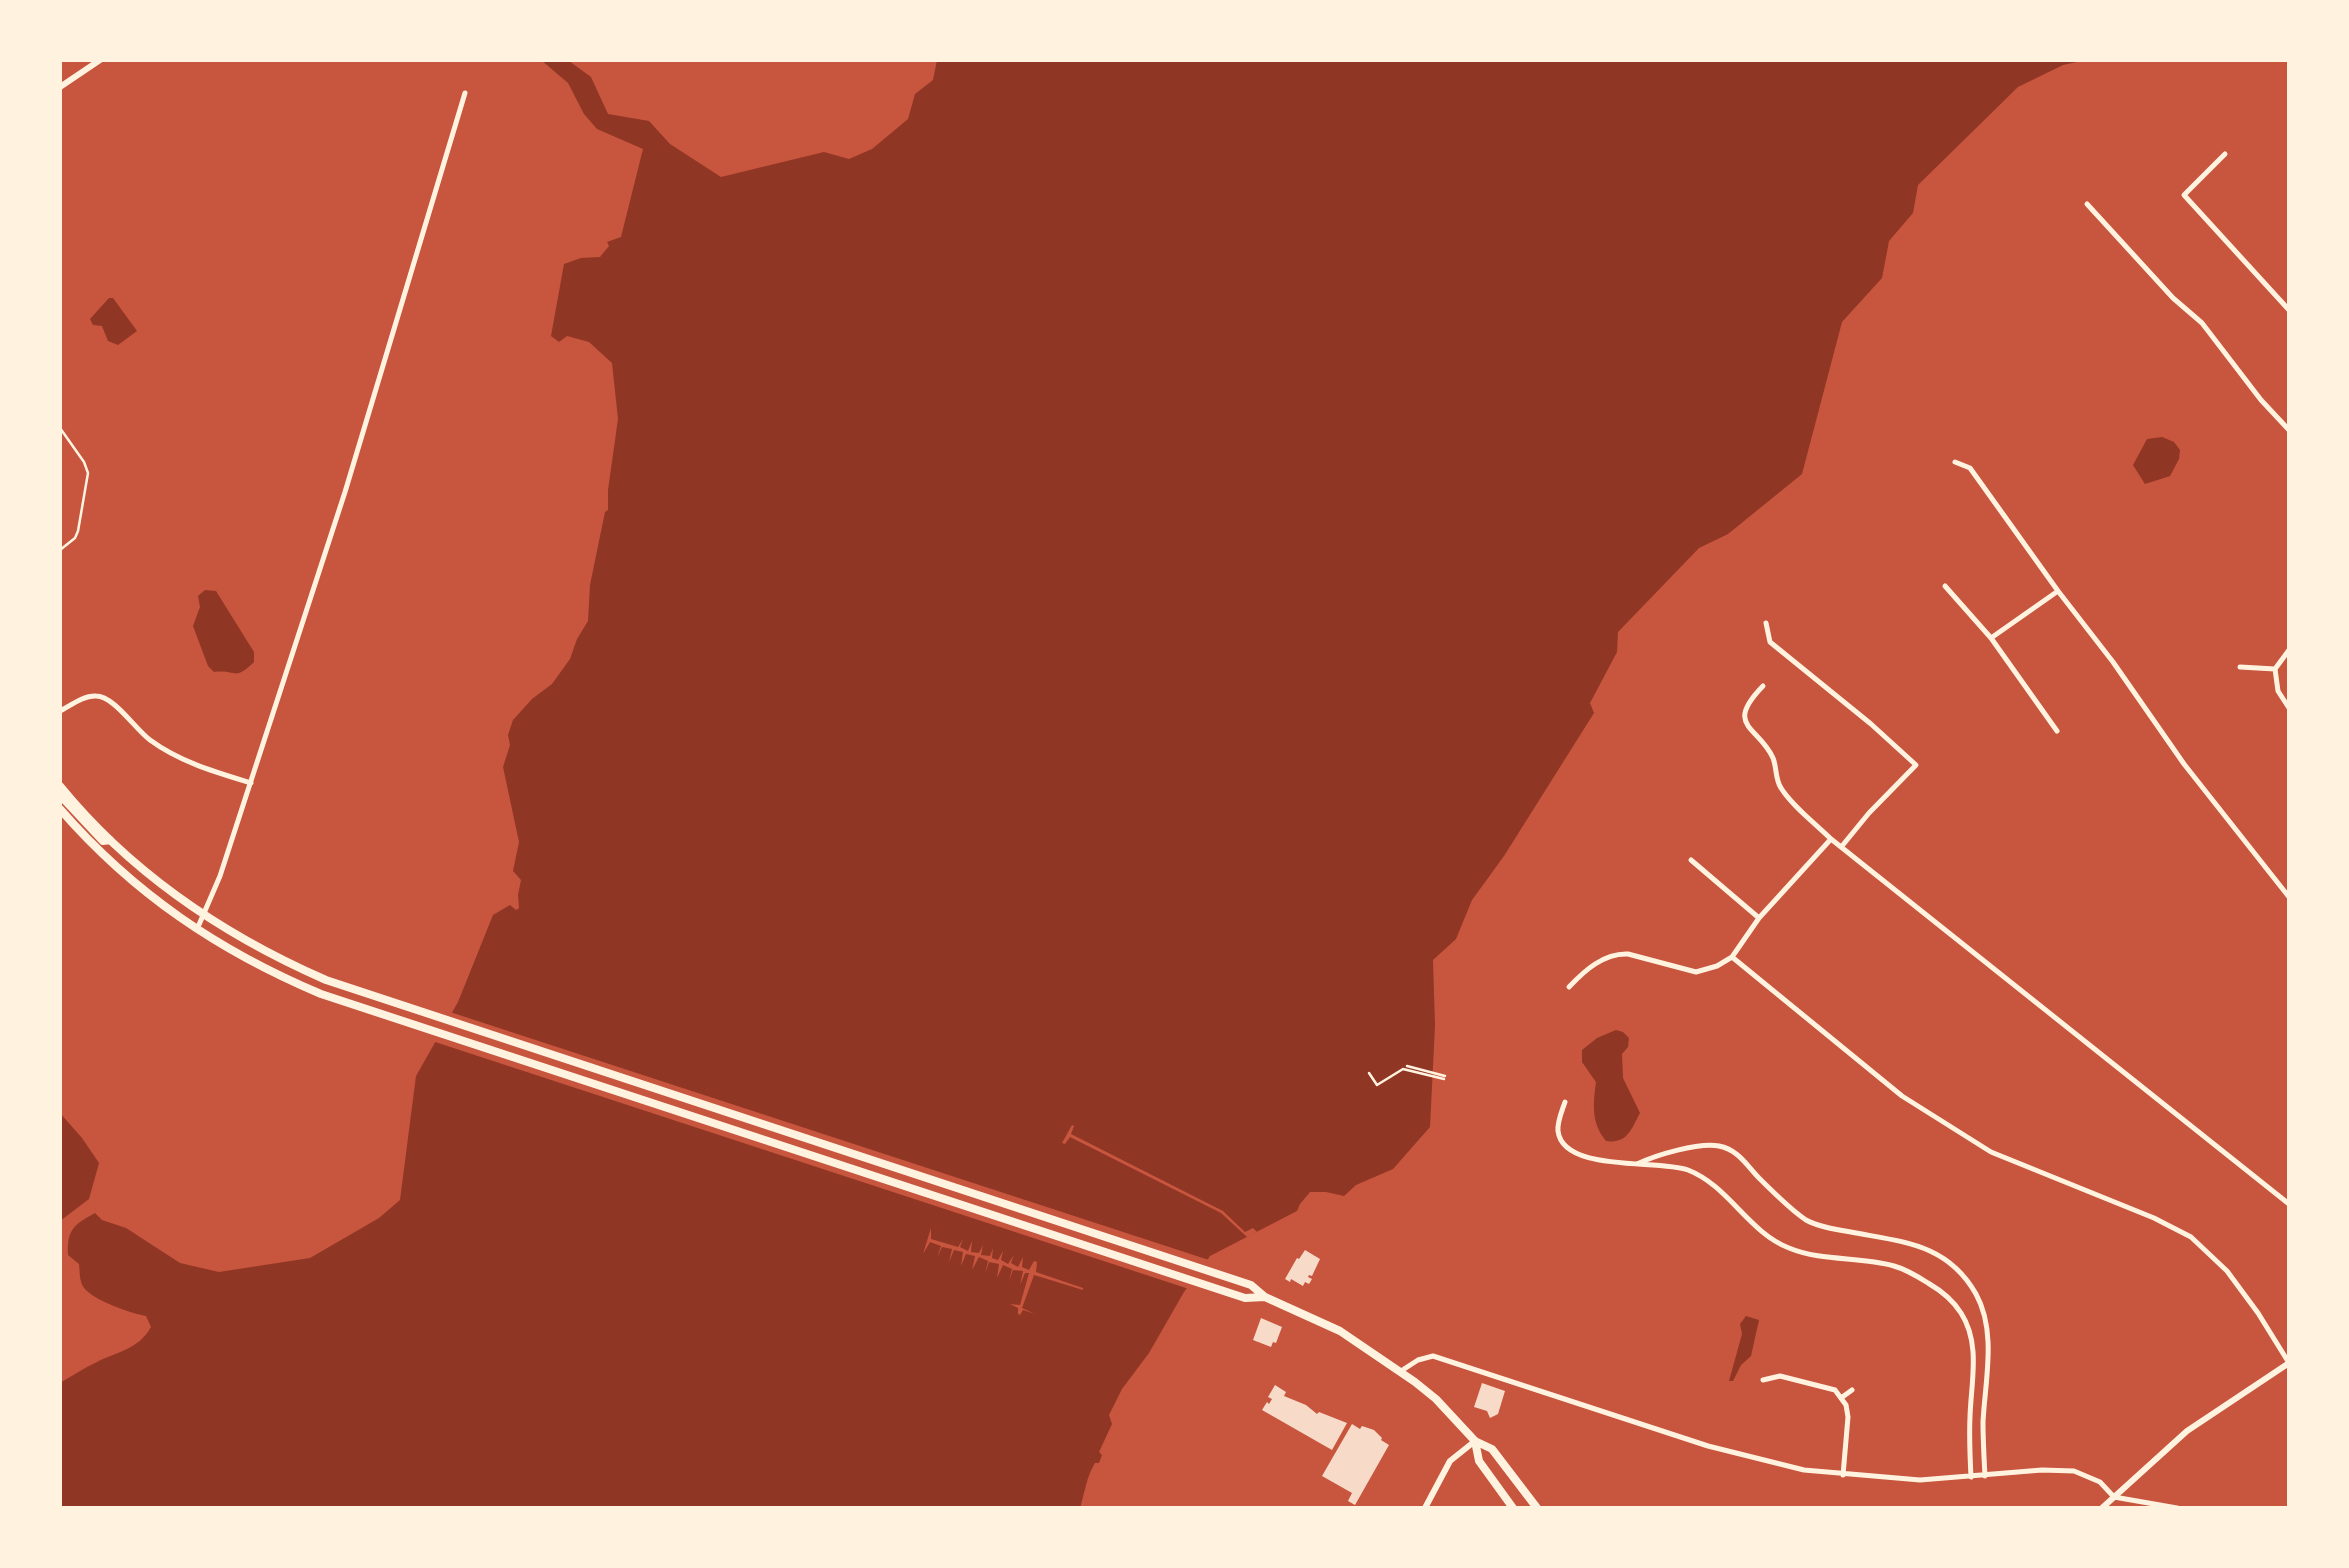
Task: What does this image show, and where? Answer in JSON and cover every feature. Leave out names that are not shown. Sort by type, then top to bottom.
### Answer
[{"type":"main road","points":[[60,786],[110,840],[156,881],[240,939],[298,968],[353,991],[1252,1286],[1265,1297],[1340,1330],[1401,1371],[1475,1441],[1492,1449],[1537,1508]]},
{"type":"main road","points":[[60,795],[103,841],[110,840]]},
{"type":"main road","points":[[60,809],[123,873],[196,930],[278,976],[348,1004],[1246,1298],[1265,1297]]},
{"type":"main road","points":[[1475,1441],[1478,1461],[1513,1508]]},
{"type":"street","points":[[60,87],[100,60]]},
{"type":"street","points":[[196,930],[220,876],[345,492],[465,93]]},
{"type":"street","points":[[2226,154],[2184,195],[2289,310]]},
{"type":"street","points":[[2088,204],[2173,298],[2202,324],[2289,430]]},
{"type":"street","points":[[1955,462],[1970,468],[2184,764],[2289,897]]},
{"type":"street","points":[[1945,586],[1991,638],[2057,730]]},
{"type":"street","points":[[1991,638],[2058,591]]},
{"type":"street","points":[[1766,623],[1770,642],[1916,765],[1842,846]]},
{"type":"street","points":[[2289,650],[2275,669],[2278,691],[2289,708]]},
{"type":"street","points":[[2240,667],[2275,669]]},
{"type":"street","points":[[1763,686],[1747,708],[1748,729],[1770,753],[1781,789],[1831,839],[2289,1204]]},
{"type":"street","points":[[60,711],[90,696],[103,697],[171,754],[251,783]]},
{"type":"street","points":[[1569,987],[1599,961],[1618,953],[1696,972],[1717,966],[1732,957],[1759,918],[1831,839]]},
{"type":"street","points":[[1691,860],[1759,918]]},
{"type":"street","points":[[1732,957],[1902,1096],[1991,1152],[2154,1218],[2191,1237],[2227,1271],[2258,1313],[2289,1363],[2195,1425],[2102,1508]]},
{"type":"street","points":[[1565,1102],[1558,1129],[1568,1150],[1620,1164],[1672,1166],[1696,1174],[1718,1188],[1762,1232],[1784,1246],[1821,1258],[1893,1266],[1924,1280],[1947,1297],[1965,1320],[1973,1348],[1971,1477]]},
{"type":"street","points":[[1634,1165],[1682,1150],[1719,1146],[1739,1156],[1808,1221],[1928,1248],[1957,1268],[1979,1300],[1986,1327],[1985,1476]]},
{"type":"street","points":[[1401,1371],[1433,1356],[1708,1446],[1804,1470],[1920,1480],[2074,1471],[2100,1482],[2114,1497],[2177,1508]]},
{"type":"street","points":[[1763,1380],[1780,1376],[1836,1390],[1848,1417],[1844,1475]]},
{"type":"street","points":[[1841,1398],[1852,1390]]},
{"type":"street","points":[[1425,1508],[1450,1462],[1475,1441]]},
{"type":"lane","points":[[60,428],[88,473],[78,531],[60,550]]},
{"type":"path","points":[[1369,1073],[1376,1085],[1404,1069],[1444,1078],[1406,1066]]},
{"type":"shaded area","points":[[541,60],[569,61],[591,77],[608,114],[649,121],[670,144],[721,177],[824,152],[849,159],[872,149],[908,119],[915,94],[933,80],[937,60],[2086,60],[2063,65],[2018,87],[1918,185],[1913,213],[1889,241],[1882,278],[1842,322],[1802,474],[1728,534],[1699,548],[1618,632],[1617,652],[1590,703],[1594,713],[1472,900],[1456,939],[1433,960],[1435,1026],[1430,1127],[1393,1169],[1356,1185],[1344,1196],[1310,1192],[1297,1211],[1210,1256],[1122,1389],[1109,1415],[1112,1424],[1080,1508],[60,1508],[60,1383],[134,1345],[151,1327],[146,1316],[104,1302],[84,1288],[79,1264],[68,1255],[73,1229],[95,1213],[180,1263],[219,1272],[310,1258],[379,1218],[400,1200],[416,1076],[458,1002],[493,915],[510,905],[519,908],[521,880],[513,871],[519,842],[503,767],[510,745],[508,735],[513,720],[552,684],[570,659],[588,621],[590,585],[608,510],[618,419],[612,363],[589,342],[567,336],[559,342],[551,336],[564,264],[600,257],[609,246],[607,242],[621,237],[643,149],[597,129],[568,83]]},
{"type":"shaded area","points":[[113,298],[137,331],[118,345],[108,341],[102,326],[93,325],[90,319]]},
{"type":"shaded area","points":[[2162,437],[2174,442],[2180,450],[2179,459],[2170,476],[2145,484],[2133,465],[2147,439]]},
{"type":"shaded area","points":[[205,590],[216,591],[254,652],[254,662],[242,672],[214,672],[208,666],[193,626],[200,607],[198,596]]},
{"type":"shaded area","points":[[1616,1030],[1629,1038],[1622,1054],[1623,1078],[1640,1113],[1624,1138],[1606,1141],[1595,1120],[1596,1082],[1582,1062],[1582,1050]]},
{"type":"shaded area","points":[[60,1113],[99,1163],[89,1199],[60,1221]]},
{"type":"shaded area","points":[[1746,1316],[1759,1320],[1751,1356],[1733,1381],[1729,1381],[1742,1334],[1740,1324]]},
{"type":"pier","points":[[447,1011],[1212,1261],[1192,1290],[429,1040]]},
{"type":"pier","points":[[1072,1125],[1071,1134],[1223,1211],[1245,1232],[1253,1228],[1257,1232],[1247,1237],[1221,1213],[1070,1137],[1062,1143]]},
{"type":"pier","points":[[931,1228],[931,1239],[958,1247],[963,1239],[960,1247],[968,1251],[972,1241],[971,1252],[979,1253],[983,1245],[981,1255],[990,1256],[993,1248],[992,1258],[998,1260],[1003,1251],[1001,1260],[1008,1264],[1014,1255],[1011,1263],[1018,1267],[1023,1257],[1022,1267],[1029,1270],[1037,1262],[1036,1272],[1083,1290],[1034,1275],[1022,1308],[1035,1314],[1023,1310],[1020,1315],[1018,1308],[1010,1304],[1020,1305],[1029,1273],[1025,1273],[1020,1285],[1023,1271],[1013,1270],[1009,1281],[1012,1269],[1003,1265],[997,1278],[999,1264],[989,1262],[985,1274],[988,1261],[979,1257],[972,1270],[975,1256],[966,1254],[961,1266],[963,1252],[954,1250],[949,1262],[952,1249],[942,1247],[937,1258],[941,1246],[930,1242],[923,1254]]},
{"type":"building","points":[[1305,1250],[1320,1259],[1308,1277],[1312,1279],[1309,1284],[1305,1282],[1303,1286],[1285,1279]]},
{"type":"building","points":[[1261,1318],[1282,1327],[1271,1347],[1253,1340]]},
{"type":"building","points":[[1482,1383],[1505,1391],[1498,1414],[1490,1418],[1487,1411],[1474,1407]]},
{"type":"building","points":[[1275,1385],[1286,1392],[1284,1396],[1317,1414],[1347,1423],[1332,1450],[1262,1410],[1272,1399],[1268,1397]]},
{"type":"building","points":[[1352,1424],[1374,1430],[1389,1445],[1355,1505],[1348,1501],[1352,1493],[1322,1476]]}]
